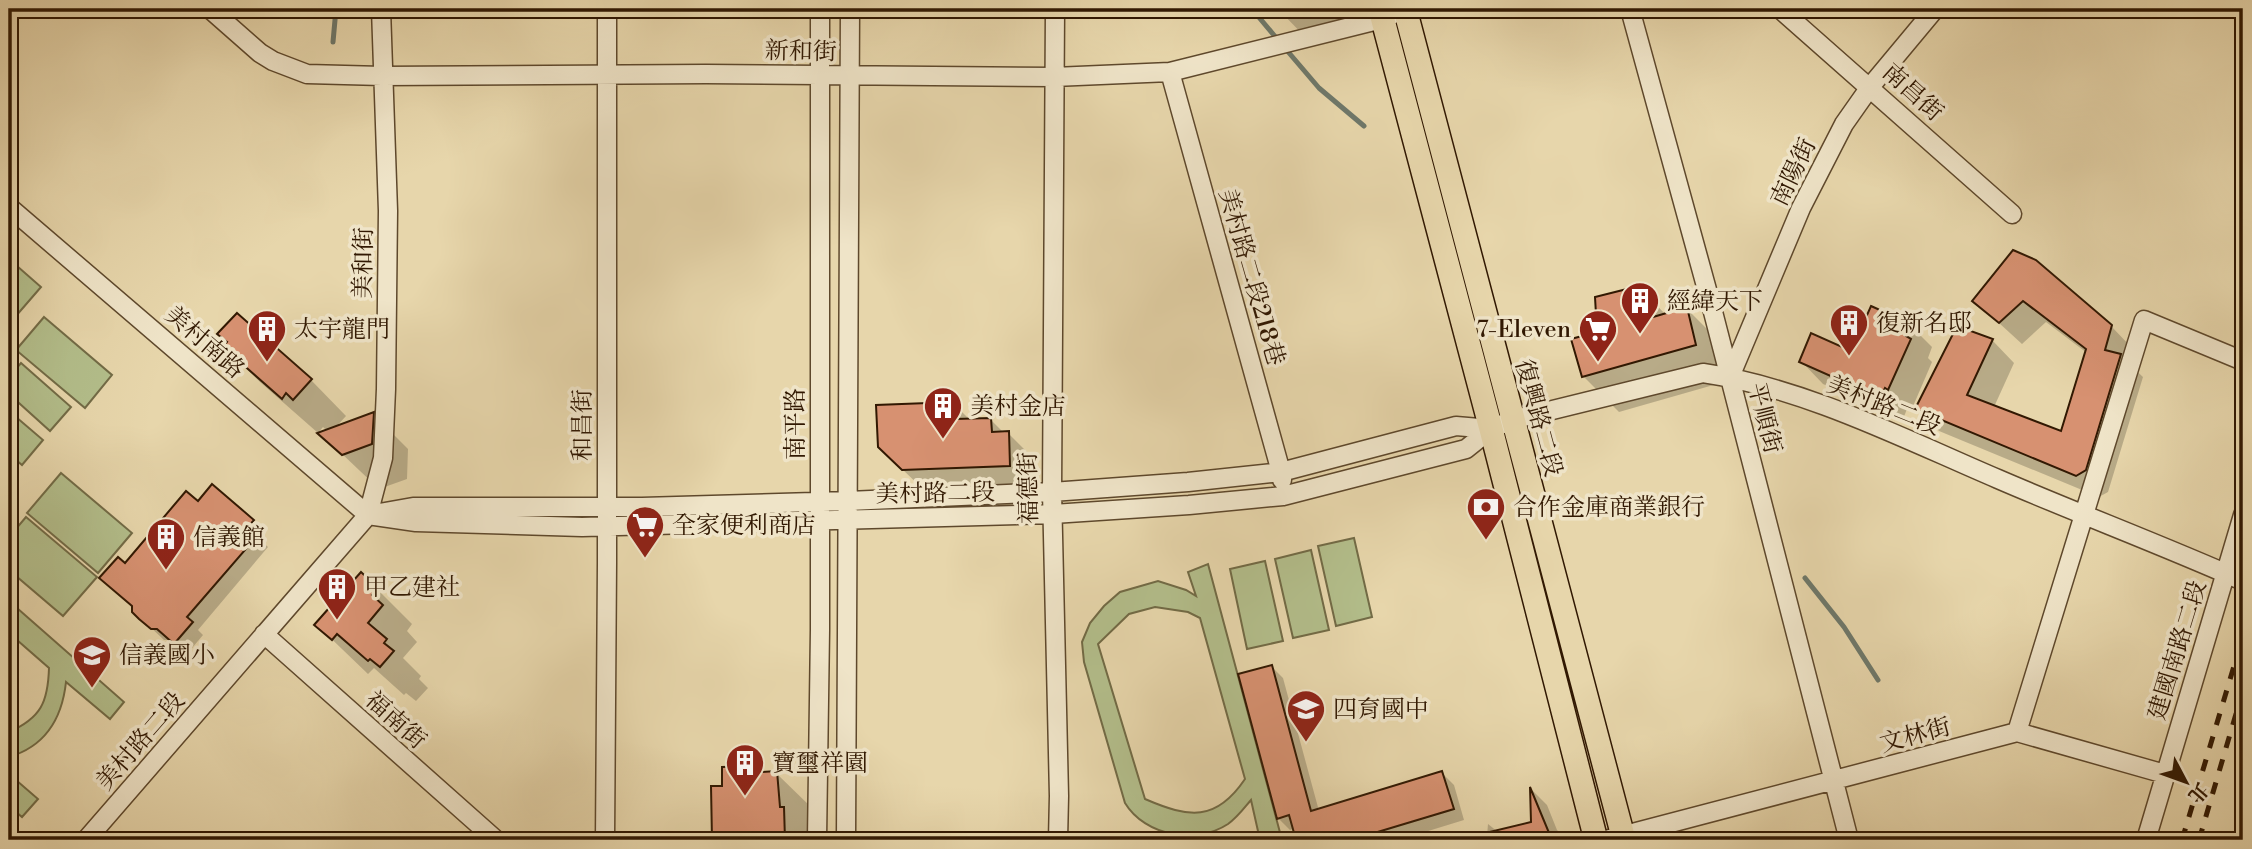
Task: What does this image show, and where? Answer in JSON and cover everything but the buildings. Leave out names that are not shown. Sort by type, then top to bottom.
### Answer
[{"type":"main road","name":"復興路二段","points":[[1404,9],[1596,840]]},
{"type":"main road","name":"復興路二段","points":[[1381,14],[1502,425],[1617,838]]},
{"type":"street","name":"新和街","points":[[210,9],[260,53],[307,74],[851,77],[1054,77],[1170,72],[1404,9]]},
{"type":"street","name":"美和街","points":[[368,515],[383,458],[386,389],[388,211],[382,9]]},
{"type":"street","name":"和昌街","points":[[605,840],[607,9]]},
{"type":"street","name":"南平路","points":[[817,840],[822,75],[820,9]]},
{"type":"street","points":[[846,840],[850,9]]},
{"type":"street","name":"福德街","points":[[1055,9],[1052,492],[1058,840]]},
{"type":"street","name":"平順街","points":[[1630,9],[1730,377],[1849,840]]},
{"type":"street","name":"南昌街","points":[[1780,9],[2012,214]]},
{"type":"street","name":"南陽街","points":[[1730,377],[1801,208],[1844,124],[1870,87],[1936,9]]},
{"type":"street","name":"美村路二段218巷","points":[[1170,72],[1281,472],[1283,496]]},
{"type":"street","name":"美村南路","points":[[9,207],[368,515]]},
{"type":"street","points":[[2165,774],[2017,732],[2144,320],[2243,361]]},
{"type":"street","name":"美村路二段","points":[[86,840],[368,515],[413,507],[607,507],[848,501],[1052,492],[1188,482],[1281,472],[1456,426],[1502,425],[1703,373],[1730,377],[1801,397],[2235,577]]},
{"type":"street","name":"美村路二段","points":[[368,515],[416,522],[607,526],[1053,514],[1283,496],[1466,449],[1502,425]]},
{"type":"street","name":"建國南路二段","points":[[2146,840],[2165,774],[2235,577],[2243,515]]},
{"type":"street","name":"福南街","points":[[264,634],[496,840]]},
{"type":"street","name":"文林街","points":[[1617,838],[2017,732]]},
{"type":"green space","points":[[9,259],[41,287],[9,324]]},
{"type":"green space","points":[[44,317],[112,375],[85,408],[16,350]]},
{"type":"green space","points":[[21,363],[71,407],[50,431],[9,394],[9,377]]},
{"type":"green space","points":[[9,411],[43,440],[22,465],[9,454]]},
{"type":"green space","points":[[61,473],[132,533],[98,573],[27,513]]},
{"type":"green space","points":[[26,517],[97,577],[63,616],[9,570],[9,537]]},
{"type":"green space","points":[[1354,538],[1372,617],[1336,626],[1318,546]]},
{"type":"green space","points":[[1311,550],[1329,630],[1293,638],[1275,559]]},
{"type":"green space","points":[[1265,561],[1283,641],[1247,649],[1230,569]]},
{"type":"green space","points":[[1208,564],[1282,840],[1260,840],[1251,800],[1228,824],[1201,834],[1187,835],[1158,830],[1134,814],[1125,803],[1084,662],[1082,642],[1090,623],[1120,592],[1158,581],[1196,596],[1188,572]],"holes":[[[1155,607],[1188,612],[1200,618],[1245,779],[1223,803],[1201,812],[1175,810],[1145,799],[1098,644],[1129,614]]]},
{"type":"green space","points":[[9,601],[124,702],[110,719],[66,682],[61,708],[50,729],[33,746],[9,757],[9,732],[29,721],[41,708],[47,690],[49,668],[9,633]]},
{"type":"green space","points":[[9,774],[38,799],[22,817],[9,806]]},
{"type":"waterway","points":[[333,42],[336,9]]},
{"type":"waterway","points":[[1252,9],[1278,40]]},
{"type":"waterway","points":[[1284,47],[1319,88],[1364,126]]},
{"type":"waterway","points":[[1805,578],[1844,627],[1878,680]]},
{"type":"railway","points":[[2182,840],[2243,636]]},
{"type":"railway","points":[[2199,840],[2243,690]]},
{"type":"place","name":"經緯天下","points":[[1640,335]]},
{"type":"place","name":"復新名邸","points":[[1849,357]]},
{"type":"place","name":"太宇龍門","points":[[267,363]]},
{"type":"place","name":"7-Eleven","points":[[1598,363]]},
{"type":"place","name":"美村金店","points":[[943,440]]},
{"type":"place","name":"合作金庫商業銀行","points":[[1486,541]]},
{"type":"place","name":"全家便利商店","points":[[645,559]]},
{"type":"place","name":"信義館","points":[[166,571]]},
{"type":"place","name":"甲乙建社","points":[[337,621]]},
{"type":"place","name":"信義國小","points":[[92,689]]},
{"type":"place","name":"四育國中","points":[[1306,743]]},
{"type":"place","name":"寶璽祥園","points":[[745,797]]}]
